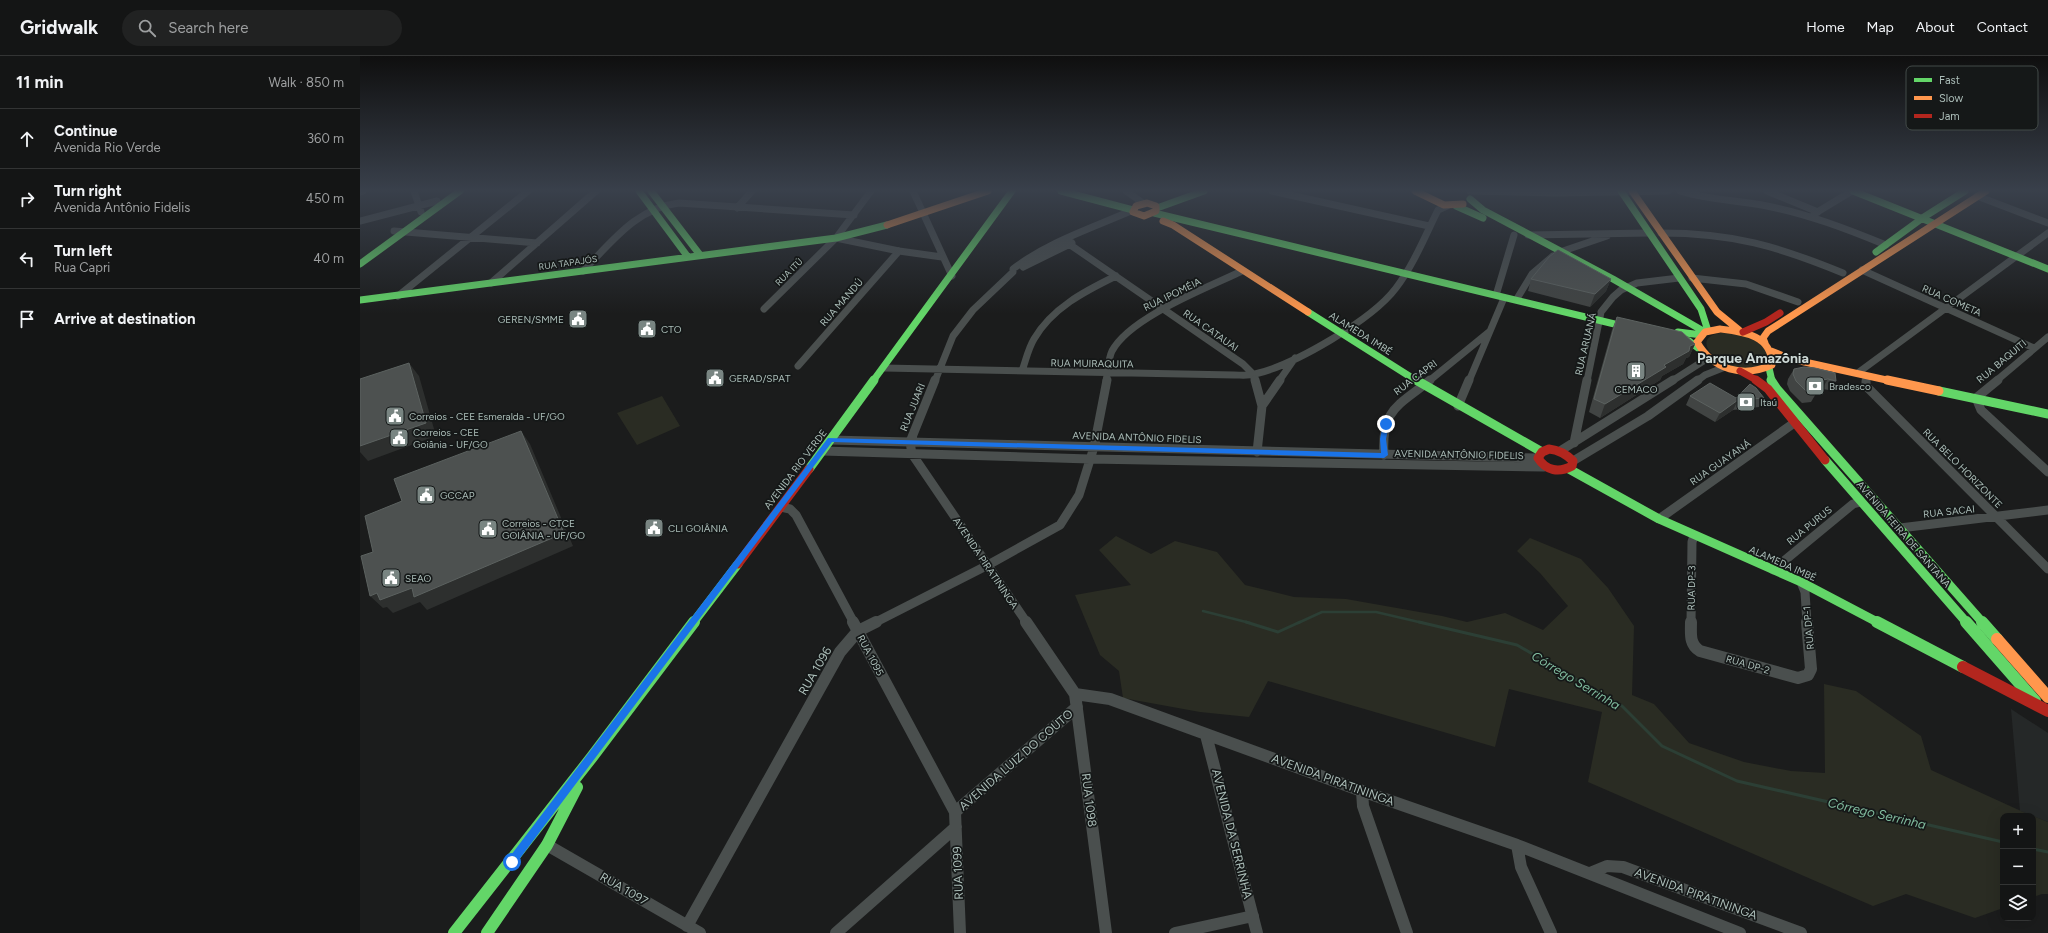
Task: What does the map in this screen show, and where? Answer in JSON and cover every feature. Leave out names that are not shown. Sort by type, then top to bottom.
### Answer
[{"type":"main road","points":[[360,257],[399,232]]},
{"type":"main road","points":[[360,264],[399,232]]},
{"type":"main road","points":[[669,232],[688,257]]},
{"type":"main road","points":[[683,232],[700,255]]},
{"type":"main road","name":"RUA TAPAJÓS","points":[[360,300],[836,238],[863,232]]},
{"type":"main road","name":"AVENIDA RIO VERDE","points":[[454,933],[592,757],[781,507],[983,232]]},
{"type":"main road","name":"ALAMEDA IMBÉ","points":[[1187,232],[1242,271],[1424,386],[1540,455]]},
{"type":"main road","points":[[1221,232],[1518,297],[1599,319]]},
{"type":"main road","points":[[1239,232],[1504,298],[1644,328]]},
{"type":"main road","points":[[1509,232],[1645,298],[1705,332]]},
{"type":"main road","points":[[1522,232],[1556,254]]},
{"type":"main road","points":[[1904,232],[1886,245],[1766,322],[1741,332],[1720,329],[1705,332],[1669,333],[1690,341],[1708,358],[1724,367],[1740,371],[1751,372],[1770,366],[1808,368],[1866,381],[2048,414]]},
{"type":"main road","points":[[1922,232],[1768,332],[1763,338],[1765,343],[1771,351],[1791,359],[1859,372],[2048,421]]},
{"type":"main road","points":[[1963,232],[2018,254],[2048,264]]},
{"type":"main road","points":[[1649,233],[1702,312],[1705,332],[1697,342],[1698,348]]},
{"type":"main road","points":[[1661,233],[1717,312],[1741,332],[1765,343]]},
{"type":"main road","points":[[2018,254],[2048,269]]},
{"type":"main road","points":[[1702,312],[1717,312]]},
{"type":"main road","points":[[1683,319],[1697,318],[1702,312]]},
{"type":"main road","name":"AVENIDA FEIRA DE SANTANA","points":[[1771,351],[1774,360],[1770,366],[1770,378],[1777,389],[2048,698]]},
{"type":"main road","name":"AVENIDA FEIRA DE SANTANA","points":[[1740,371],[1757,380],[1768,389],[1794,423],[1861,502],[2027,692],[2045,710],[2048,716]]},
{"type":"main road","points":[[1560,451],[1549,449],[1540,455],[1544,466],[1562,471],[1571,465]]},
{"type":"main road","name":"ALAMEDA IMBÉ","points":[[1560,451],[1569,456],[1571,465],[1659,519],[1694,536],[1801,582],[2045,710]]},
{"type":"main road","name":"ALAMEDA IMBÉ","points":[[1987,679],[2048,698]]},
{"type":"main road","name":"AVENIDA RIO VERDE","points":[[487,933],[547,845],[592,757]]},
{"type":"street","points":[[399,232],[537,243]]},
{"type":"street","points":[[398,296],[477,232]]},
{"type":"street","points":[[490,283],[550,232]]},
{"type":"street","points":[[583,271],[624,232]]},
{"type":"street","name":"RUA ITÚ","points":[[764,309],[841,232]]},
{"type":"street","points":[[932,232],[952,276]]},
{"type":"street","name":"RUA JUARI","points":[[912,454],[910,442],[939,369],[957,330],[972,310],[1020,263],[1042,250],[1087,232]]},
{"type":"street","points":[[1012,272],[1095,232]]},
{"type":"street","name":"RUA MUIRAQUITA","points":[[884,368],[1108,373],[1253,374],[1283,364],[1379,307],[1396,288],[1426,232]]},
{"type":"street","points":[[1855,232],[1886,245]]},
{"type":"street","points":[[1518,297],[1523,285],[1535,270],[1556,254],[1615,233]]},
{"type":"street","points":[[1528,235],[1649,233]]},
{"type":"street","points":[[1661,233],[1696,233],[1741,238],[1800,255],[1843,273]]},
{"type":"street","points":[[1859,372],[2048,233]]},
{"type":"street","points":[[1496,292],[1514,235]]},
{"type":"street","points":[[836,238],[899,251],[942,257]]},
{"type":"street","name":"RUA CATAUAI","points":[[1069,244],[1243,364],[1253,374]]},
{"type":"street","name":"RUA MANDÚ","points":[[798,366],[899,251]]},
{"type":"street","name":"RUA COMETA","points":[[1862,270],[2034,348]]},
{"type":"street","name":"RUA IPOMÉIA","points":[[1060,525],[1079,496],[1094,447],[1112,351],[1127,332],[1145,318],[1242,271]]},
{"type":"street","points":[[1022,371],[1035,338],[1057,312],[1084,292],[1116,276]]},
{"type":"street","points":[[1625,289],[1655,280],[1679,278]]},
{"type":"street","points":[[1692,278],[1722,279],[1752,284],[1798,302]]},
{"type":"street","name":"RUA ARUANÁ","points":[[1574,443],[1599,319],[1614,296],[1625,289]]},
{"type":"street","name":"RUA CAPRI","points":[[1458,406],[1504,298]]},
{"type":"street","name":"RUA CAPRI","points":[[1384,455],[1383,439],[1386,424],[1396,405],[1424,386],[1489,332]]},
{"type":"street","name":"RUA BAQUITI","points":[[1978,402],[2034,348],[2048,337]]},
{"type":"street","points":[[1262,406],[1295,357]]},
{"type":"street","points":[[1560,451],[1708,358]]},
{"type":"street","points":[[1571,465],[1648,416],[1705,375],[1724,367]]},
{"type":"street","points":[[1253,374],[1262,406],[1257,452]]},
{"type":"street","name":"RUA BELO HORIZONTE","points":[[1866,381],[1866,386],[2048,569]]},
{"type":"street","points":[[1978,402],[1981,410],[2048,472]]},
{"type":"street","points":[[1633,406],[1648,416]]},
{"type":"street","name":"RUA GUAYANÁ","points":[[1659,519],[1794,423]]},
{"type":"street","name":"AVENIDA ANTÔNIO FIDELIS","points":[[830,440],[1384,455],[1540,455]]},
{"type":"street","name":"AVENIDA ANTÔNIO FIDELIS","points":[[822,451],[1090,459],[1544,466]]},
{"type":"street","name":"AVENIDA PIRATININGA","points":[[912,454],[1060,672]]},
{"type":"street","name":"RUA PURUS","points":[[1772,570],[1853,504],[1861,502]]},
{"type":"street","name":"RUA 1095","points":[[781,507],[790,509],[796,515],[955,812]]},
{"type":"street","name":"RUA SACAI","points":[[1900,528],[2048,510]]},
{"type":"street","name":"RUA 1096","points":[[687,926],[840,652],[858,631],[988,566],[1060,525]]},
{"type":"street","name":"RUA DP-3","points":[[1691,641],[1692,542],[1694,536]]},
{"type":"street","name":"RUA DP-1","points":[[1801,582],[1805,592],[1810,653],[1811,668],[1808,675]]},
{"type":"street","name":"RUA DP-2","points":[[1691,641],[1694,647],[1700,651],[1798,678],[1808,675]]},
{"type":"street","name":"RUA 1098","points":[[1060,672],[1075,694],[1106,933]]},
{"type":"street","name":"AVENIDA PIRATININGA","points":[[1075,694],[1110,699],[1206,735],[1590,872],[1715,928],[1740,933]]},
{"type":"street","name":"AVENIDA LUIZ DO COUTO","points":[[955,812],[1077,707]]},
{"type":"street","name":"AVENIDA DA SERRINHA","points":[[1206,735],[1257,933]]},
{"type":"street","points":[[1362,791],[1363,806],[1407,933]]},
{"type":"street","name":"RUA 1099","points":[[955,812],[960,933]]},
{"type":"street","points":[[836,933],[956,826]]},
{"type":"street","name":"RUA 1097","points":[[547,845],[700,933]]},
{"type":"street","points":[[1516,845],[1521,867],[1551,933]]},
{"type":"street","name":"AVENIDA PIRATININGA","points":[[1590,872],[1607,866],[1623,867],[1802,933]]},
{"type":"street","points":[[1175,933],[1253,916]]},
{"type":"shaded area","points":[[1727,332],[1750,338],[1761,344],[1765,347],[1767,352],[1767,361],[1755,367],[1741,368],[1716,358],[1709,350],[1707,342],[1712,335]]},
{"type":"shaded area","points":[[662,396],[680,426],[637,445],[617,413]]},
{"type":"shaded area","points":[[1116,536],[1151,554],[1175,541],[1217,552],[1245,585],[1294,597],[1346,599],[1442,616],[1467,622],[1505,613],[1543,630],[1568,606],[1540,573],[1517,551],[1530,538],[1581,559],[1608,588],[1634,626],[1632,695],[1654,704],[1689,743],[1744,762],[1791,771],[1825,773],[1824,684],[1856,691],[1921,736],[1931,770],[2025,813],[2000,813],[2000,909],[1975,918],[1906,894],[1873,906],[1588,782],[1602,712],[1509,689],[1495,747],[1268,681],[1249,717],[1200,712],[1123,698],[1119,671],[1100,655],[1075,595],[1131,585],[1099,550]]},
{"type":"shaded area","points":[[2011,709],[2048,733],[2048,822],[2036,817],[2036,813],[2025,813],[2020,811]]},
{"type":"shaded area","points":[[2036,817],[2048,822],[2048,894],[2036,896]]},
{"type":"building","points":[[1558,250],[1611,279],[1595,294],[1531,279],[1549,257]]},
{"type":"building","name":"CEMACO","points":[[1617,317],[1682,332],[1695,344],[1690,346],[1689,351],[1664,365],[1666,367],[1605,404],[1594,399]]},
{"type":"building","points":[[409,363],[426,423],[360,446],[360,379]]},
{"type":"building","points":[[1804,367],[1835,373],[1836,381],[1828,379],[1817,381],[1817,392],[1808,393],[1796,381],[1793,374],[1794,369]]},
{"type":"building","points":[[1710,383],[1736,398],[1750,384],[1756,388],[1764,398],[1738,400],[1720,413],[1690,396]]},
{"type":"building","name":"Correios - CTCE GOIÂNIA - UF/GO","points":[[521,431],[564,533],[414,597],[412,588],[380,600],[377,593],[370,596],[361,556],[373,552],[365,516],[402,501],[394,479]]},
{"type":"waterway","name":"Córrego Serrinha","points":[[1203,611],[1250,623]]},
{"type":"waterway","name":"Córrego Serrinha","points":[[1298,623],[1322,612],[1376,612],[1423,623]]},
{"type":"waterway","name":"Córrego Serrinha","points":[[1246,622],[1278,632],[1300,622]]},
{"type":"waterway","name":"Córrego Serrinha","points":[[1419,622],[1517,645],[1622,706],[1662,746],[1737,781],[2000,841]]},
{"type":"waterway","name":"Córrego Serrinha","points":[[2036,850],[2048,852]]},
{"type":"traffic: fast","points":[[360,264],[404,232]]},
{"type":"traffic: fast","points":[[669,232],[688,257]]},
{"type":"traffic: fast","points":[[682,232],[700,255]]},
{"type":"traffic: fast","points":[[360,300],[836,238],[860,232]]},
{"type":"traffic: fast","points":[[809,469],[982,232]]},
{"type":"traffic: fast","points":[[1233,232],[1631,328]]},
{"type":"traffic: fast","points":[[1524,232],[1613,279],[1705,332]]},
{"type":"traffic: fast","points":[[1649,232],[1701,309],[1708,331]]},
{"type":"traffic: fast","points":[[1876,252],[1904,232]]},
{"type":"traffic: fast","points":[[1955,232],[2048,269]]},
{"type":"traffic: fast","points":[[1308,312],[1424,385],[1542,452]]},
{"type":"traffic: fast","points":[[1678,332],[1702,335]]},
{"type":"traffic: fast","points":[[1679,339],[1689,341],[1698,348]]},
{"type":"traffic: fast","points":[[1769,368],[1770,378],[1777,389],[1997,639]]},
{"type":"traffic: fast","points":[[1939,391],[2048,414]]},
{"type":"traffic: fast","points":[[1825,460],[2035,701]]},
{"type":"traffic: fast","points":[[1569,469],[1659,519],[1801,582],[1963,667]]},
{"type":"traffic: fast","points":[[454,933],[592,757],[738,564]]},
{"type":"traffic: fast","points":[[487,933],[547,845],[577,787]]},
{"type":"traffic: slow","points":[[1184,232],[1308,312]]},
{"type":"traffic: slow","points":[[1661,232],[1717,312],[1739,330]]},
{"type":"traffic: slow","points":[[1765,343],[1763,338],[1768,331],[1922,232]]},
{"type":"traffic: slow","points":[[1720,329],[1756,337],[1769,348],[1772,355],[1772,365],[1751,372],[1740,372],[1729,370],[1710,360],[1697,342],[1705,332],[1720,329]]},
{"type":"traffic: slow","points":[[1771,351],[1791,359],[1939,391]]},
{"type":"traffic: slow","points":[[1997,639],[2048,697]]},
{"type":"traffic: jam","points":[[1743,332],[1766,322],[1780,313]]},
{"type":"traffic: jam","points":[[1740,371],[1757,380],[1768,389],[1825,460]]},
{"type":"traffic: jam","points":[[1549,449],[1559,451],[1568,456],[1573,461],[1572,466],[1563,470],[1553,470],[1545,466],[1538,458],[1542,452],[1549,449]]},
{"type":"traffic: jam","points":[[738,564],[809,469]]},
{"type":"traffic: jam","points":[[1963,667],[2048,711]]},
{"type":"place","name":"GEREN/SMME","points":[[578,319]]},
{"type":"place","name":"CTO","points":[[647,329]]},
{"type":"place","name":"CEMACO","points":[[1636,371]]},
{"type":"place","name":"GERAD/SPAT","points":[[715,378]]},
{"type":"place","name":"Bradesco","points":[[1815,386]]},
{"type":"place","name":"Itaú","points":[[1746,402]]},
{"type":"place","name":"Correios - CEE Esmeralda - UF/GO","points":[[395,416]]},
{"type":"place","name":"Correios - CEE Goiânia - UF/GO","points":[[399,438]]},
{"type":"place","name":"GCCAP","points":[[426,495]]},
{"type":"place","name":"CLI GOIÂNIA","points":[[654,528]]},
{"type":"place","name":"Correios - CTCE GOIÂNIA - UF/GO","points":[[488,529]]},
{"type":"place","name":"SEAO","points":[[391,578]]},
{"type":"district","name":"Parque Amazônia","points":[[1753,358]]},
{"type":"route","points":[[512,862],[830,440],[1384,455],[1383,439],[1386,424]]}]
